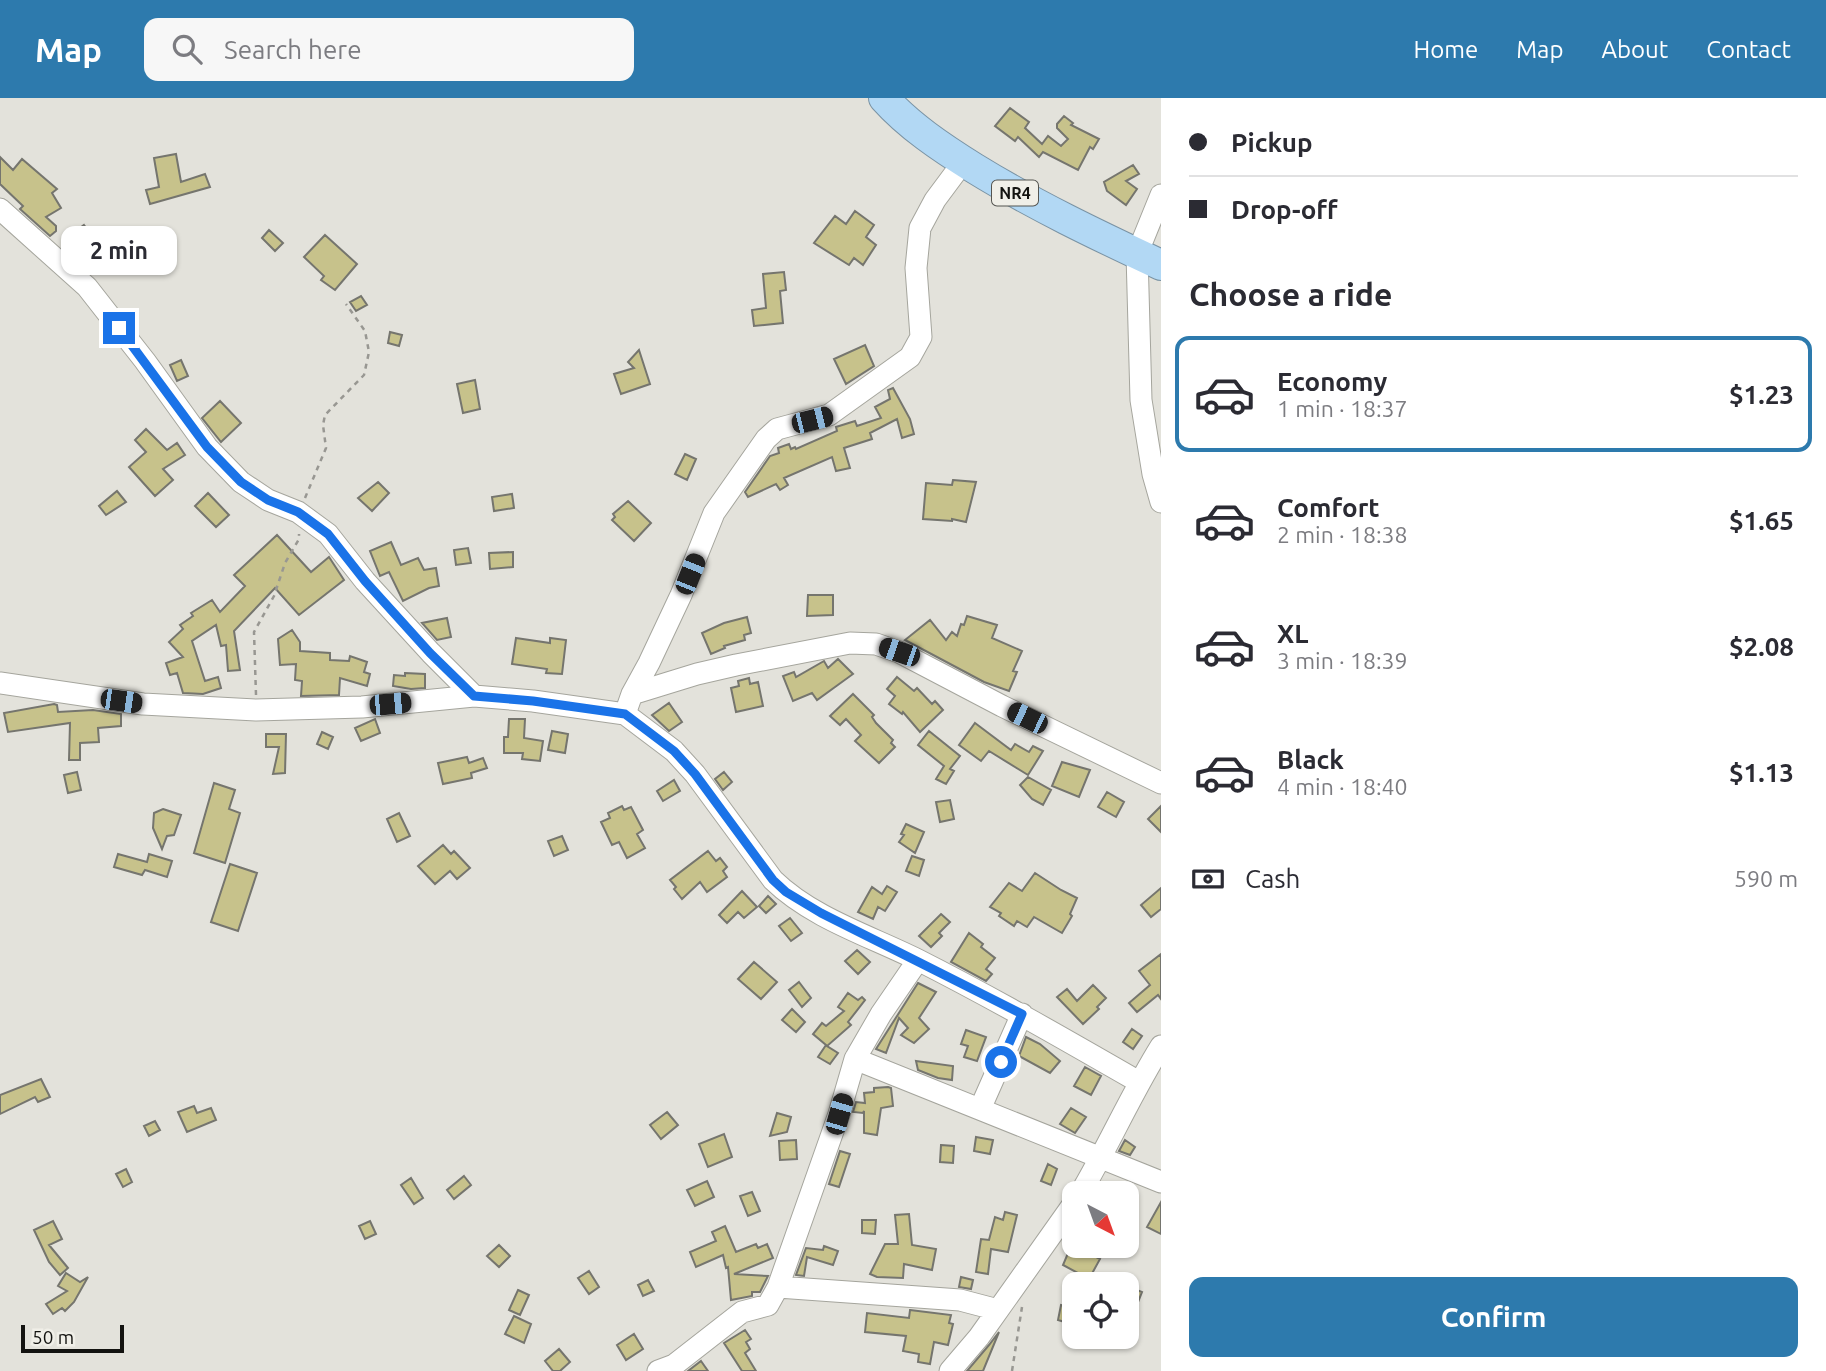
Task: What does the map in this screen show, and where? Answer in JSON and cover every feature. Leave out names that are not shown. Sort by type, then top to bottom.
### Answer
[{"type":"highway","name":"NR4","points":[[884,98],[936,143],[1021,197],[1149,260]]},
{"type":"street","points":[[628,704],[681,595],[714,513],[766,439],[777,429],[829,415],[910,357],[921,337],[916,268],[920,228],[935,200],[964,161]]},
{"type":"street","points":[[1161,195],[1149,260],[1141,400],[1153,474],[1161,502]]},
{"type":"street","points":[[0,209],[87,287],[215,456],[241,482],[268,500],[298,512],[328,534],[365,581],[430,653],[474,696]]},
{"type":"street","points":[[0,682],[143,704],[256,710],[362,707],[474,696],[628,704],[697,674],[850,643],[876,644],[899,652],[1002,706],[1161,783]]},
{"type":"street","points":[[628,704],[688,766],[773,880],[786,892],[821,913],[1022,1014],[1139,1082]]},
{"type":"street","points":[[658,1371],[674,1365],[741,1312],[768,1305],[778,1287],[839,1114],[855,1059],[881,1014],[918,960]]},
{"type":"street","points":[[980,1109],[1022,1014]]},
{"type":"street","points":[[1088,1181],[1139,1082],[1161,1046]]},
{"type":"street","points":[[855,1059],[1161,1182]]},
{"type":"street","points":[[950,1371],[979,1337],[1062,1220]]},
{"type":"street","points":[[778,1287],[960,1300],[998,1310]]},
{"type":"path","points":[[256,710],[254,632],[274,596],[285,563],[299,539],[298,512],[326,448],[323,425],[326,415],[364,375],[369,352],[365,331],[346,304]]},
{"type":"path","points":[[1012,1371],[1022,1307]]},
{"type":"building","points":[[1010,108],[1029,122],[1025,128],[1042,144],[1048,136],[1061,146],[1068,139],[1057,128],[1064,116],[1073,123],[1071,125],[1099,139],[1093,149],[1090,147],[1078,170],[1043,152],[1039,157],[1018,137],[1015,141],[995,126]]},
{"type":"building","points":[[176,154],[181,182],[205,174],[210,187],[150,204],[146,190],[159,187],[154,158]]},
{"type":"building","points":[[0,157],[13,170],[22,159],[57,189],[52,193],[61,208],[46,217],[56,226],[56,231],[50,236],[20,209],[23,206],[0,184]]},
{"type":"building","points":[[1133,165],[1139,174],[1126,181],[1137,189],[1126,205],[1107,191],[1104,182]]},
{"type":"building","points":[[855,211],[874,225],[866,237],[876,245],[863,265],[854,258],[849,265],[814,243],[835,216],[846,224]]},
{"type":"building","points":[[84,225],[92,235],[84,241],[91,250],[81,258],[71,246],[77,240],[72,234]]},
{"type":"building","points":[[269,230],[283,243],[275,251],[262,238]]},
{"type":"building","points":[[325,235],[357,264],[335,290],[321,280],[324,276],[304,257]]},
{"type":"building","points":[[784,272],[786,290],[780,291],[783,323],[754,326],[752,310],[766,308],[763,274]]},
{"type":"building","points":[[361,296],[367,305],[356,311],[350,302]]},
{"type":"building","points":[[390,332],[402,335],[399,346],[388,343]]},
{"type":"building","points":[[865,345],[874,366],[846,384],[834,359]]},
{"type":"building","points":[[639,350],[650,384],[621,394],[614,374],[634,368],[628,362]]},
{"type":"building","points":[[181,360],[188,376],[177,381],[170,365]]},
{"type":"building","points":[[475,380],[480,409],[463,413],[457,384]]},
{"type":"building","points":[[893,388],[910,419],[914,434],[902,438],[897,419],[870,433],[872,439],[844,448],[850,468],[836,471],[832,457],[784,478],[788,485],[780,490],[776,484],[748,497],[745,492],[770,456],[779,453],[778,448],[789,444],[791,449],[796,449],[837,431],[836,427],[855,421],[857,426],[881,418],[875,407],[890,399],[888,390]]},
{"type":"building","points":[[220,401],[241,423],[221,442],[202,418]]},
{"type":"building","points":[[146,429],[167,450],[177,443],[185,455],[163,469],[173,480],[155,496],[129,467],[146,452],[135,440]]},
{"type":"building","points":[[685,454],[696,459],[687,480],[675,474]]},
{"type":"building","points":[[953,480],[976,482],[966,522],[923,519],[926,483],[952,485]]},
{"type":"building","points":[[378,482],[389,493],[372,511],[358,498]]},
{"type":"building","points":[[117,491],[126,502],[106,515],[99,506]]},
{"type":"building","points":[[208,493],[229,515],[216,527],[195,506]]},
{"type":"building","points":[[512,494],[514,508],[494,511],[492,497]]},
{"type":"building","points":[[628,501],[651,523],[634,541],[612,520],[615,517],[613,514]]},
{"type":"building","points":[[277,535],[311,572],[329,557],[344,580],[299,615],[275,588],[234,631],[240,670],[228,671],[226,645],[221,646],[216,625],[192,641],[205,681],[218,677],[221,688],[203,694],[183,693],[177,673],[170,675],[166,663],[183,657],[169,642],[183,629],[180,625],[193,616],[191,613],[212,600],[220,612],[245,586],[234,575]]},
{"type":"building","points":[[391,542],[401,565],[418,558],[424,570],[436,568],[439,586],[403,601],[389,572],[380,576],[370,551]]},
{"type":"building","points":[[468,548],[471,563],[456,565],[454,550]]},
{"type":"building","points":[[513,552],[513,567],[490,569],[489,553]]},
{"type":"building","points":[[808,595],[833,595],[833,615],[807,616]]},
{"type":"building","points":[[967,616],[997,625],[992,638],[1022,651],[1013,671],[1017,672],[1009,691],[984,682],[905,640],[930,620],[946,640],[952,632],[957,636]]},
{"type":"building","points":[[747,617],[751,633],[744,635],[745,640],[724,646],[725,648],[711,654],[702,633]]},
{"type":"building","points":[[447,618],[451,637],[437,640],[422,623]]},
{"type":"building","points":[[292,630],[300,642],[300,651],[330,653],[330,660],[349,661],[350,656],[367,662],[364,672],[370,674],[367,686],[340,678],[339,695],[301,696],[302,681],[295,680],[296,664],[280,665],[278,639]]},
{"type":"building","points":[[516,638],[550,643],[550,638],[566,640],[562,674],[546,673],[547,669],[512,664]]},
{"type":"building","points":[[838,659],[853,674],[817,700],[812,693],[793,701],[783,676],[794,672],[796,677],[824,661],[828,668]]},
{"type":"building","points":[[405,673],[425,674],[425,688],[393,686],[394,675],[405,676]]},
{"type":"building","points":[[897,677],[914,691],[917,688],[932,704],[935,701],[943,710],[920,732],[903,712],[902,714],[889,704],[895,696],[887,689]]},
{"type":"building","points":[[749,678],[750,684],[758,682],[763,706],[736,712],[731,688],[739,686],[738,681]]},
{"type":"building","points":[[853,694],[893,740],[891,743],[895,747],[879,763],[855,741],[861,735],[846,719],[840,725],[830,716]]},
{"type":"building","points":[[669,703],[682,722],[669,731],[652,715]]},
{"type":"building","points":[[57,705],[58,712],[93,710],[121,714],[121,726],[98,728],[99,742],[80,743],[80,760],[69,760],[70,723],[8,732],[4,713]]},
{"type":"building","points":[[375,719],[380,733],[361,741],[355,728]]},
{"type":"building","points":[[509,719],[525,719],[524,738],[543,741],[540,761],[522,759],[523,753],[504,753],[504,737],[508,737]]},
{"type":"building","points":[[975,723],[1011,750],[1015,744],[1029,752],[1033,746],[1043,751],[1028,775],[989,751],[981,761],[959,745]]},
{"type":"building","points":[[552,731],[568,734],[565,753],[548,750]]},
{"type":"building","points":[[929,731],[960,756],[950,769],[954,771],[946,784],[936,779],[944,766],[918,745]]},
{"type":"building","points":[[322,732],[333,737],[328,749],[317,744]]},
{"type":"building","points":[[266,734],[286,734],[285,773],[273,774],[279,747],[266,747]]},
{"type":"building","points":[[467,757],[469,763],[483,758],[487,768],[471,773],[472,778],[443,784],[438,763]]},
{"type":"building","points":[[1062,762],[1090,770],[1079,797],[1052,786]]},
{"type":"building","points":[[77,772],[81,790],[68,793],[64,775]]},
{"type":"building","points":[[724,772],[732,782],[723,790],[715,779]]},
{"type":"building","points":[[1028,777],[1051,790],[1043,805],[1032,799],[1020,785]]},
{"type":"building","points":[[674,780],[680,791],[663,801],[657,791]]},
{"type":"building","points":[[214,783],[235,790],[229,809],[240,813],[225,863],[194,853]]},
{"type":"building","points":[[1107,792],[1124,802],[1116,817],[1098,807]]},
{"type":"building","points":[[950,800],[954,819],[940,822],[936,802]]},
{"type":"building","points":[[622,806],[624,810],[631,807],[643,830],[637,834],[645,848],[627,858],[619,842],[612,845],[601,822],[610,818],[608,813]]},
{"type":"building","points":[[1161,806],[1161,832],[1148,819]]},
{"type":"building","points":[[163,809],[181,815],[174,835],[167,836],[162,849],[153,828],[154,813]]},
{"type":"building","points":[[399,813],[410,836],[397,842],[387,819]]},
{"type":"building","points":[[906,824],[924,832],[915,853],[899,842],[904,835],[901,834]]},
{"type":"building","points":[[562,836],[568,850],[554,856],[548,841]]},
{"type":"building","points":[[443,845],[451,854],[454,851],[470,868],[457,879],[450,871],[435,884],[418,866]]},
{"type":"building","points":[[708,851],[716,861],[720,858],[727,867],[723,871],[727,877],[707,892],[700,882],[682,899],[670,880]]},
{"type":"building","points":[[118,854],[147,862],[149,854],[172,861],[167,877],[145,870],[142,875],[114,867]]},
{"type":"building","points":[[912,856],[924,860],[919,876],[906,871]]},
{"type":"building","points":[[230,864],[257,873],[238,931],[211,922]]},
{"type":"building","points":[[1035,873],[1077,898],[1070,914],[1072,916],[1062,933],[1034,917],[1027,927],[1017,921],[1014,926],[999,916],[1001,913],[990,907],[1009,883],[1022,891]]},
{"type":"building","points":[[887,886],[897,892],[885,911],[878,907],[873,919],[858,912],[872,887],[882,894]]},
{"type":"building","points":[[1161,888],[1161,909],[1151,917],[1141,905]]},
{"type":"building","points":[[742,891],[757,907],[744,918],[738,912],[727,923],[719,915]]},
{"type":"building","points":[[768,896],[776,904],[766,913],[759,906]]},
{"type":"building","points":[[941,914],[950,922],[939,933],[942,936],[931,947],[919,936]]},
{"type":"building","points":[[790,918],[802,933],[791,941],[779,926]]},
{"type":"building","points":[[969,933],[995,958],[986,969],[992,974],[986,981],[951,962]]},
{"type":"building","points":[[857,950],[870,962],[858,974],[845,961]]},
{"type":"building","points":[[1161,954],[1161,999],[1158,995],[1137,1012],[1129,1003],[1150,985],[1139,971]]},
{"type":"building","points":[[754,962],[777,982],[761,999],[738,979]]},
{"type":"building","points":[[799,982],[811,998],[802,1007],[789,990]]},
{"type":"building","points":[[918,983],[936,992],[919,1018],[929,1029],[914,1043],[901,1035],[908,1028],[899,1018],[886,1053],[876,1049]]},
{"type":"building","points":[[1093,985],[1106,998],[1083,1024],[1057,997],[1067,989],[1077,1001]]},
{"type":"building","points":[[848,993],[858,1000],[862,997],[865,1000],[848,1022],[851,1025],[827,1046],[838,1053],[830,1064],[818,1057],[826,1045],[813,1034],[822,1023],[826,1026],[844,1011],[838,1007]]},
{"type":"building","points":[[792,1009],[805,1022],[796,1032],[782,1020]]},
{"type":"building","points":[[1132,1029],[1142,1036],[1133,1049],[1123,1042]]},
{"type":"building","points":[[966,1030],[986,1037],[977,1061],[964,1057],[968,1046],[961,1044]]},
{"type":"building","points":[[1026,1037],[1040,1044],[1060,1061],[1050,1073],[1019,1056]]},
{"type":"building","points":[[916,1061],[953,1066],[952,1080],[918,1070]]},
{"type":"building","points":[[1085,1067],[1101,1076],[1091,1095],[1074,1086]]},
{"type":"building","points":[[41,1079],[50,1097],[38,1102],[35,1097],[0,1114],[0,1095]]},
{"type":"building","points":[[874,1088],[891,1088],[893,1106],[881,1108],[877,1135],[864,1133],[864,1111],[853,1112],[856,1102],[865,1103],[864,1093],[874,1092]]},
{"type":"building","points":[[194,1106],[197,1113],[211,1108],[216,1120],[187,1132],[178,1112]]},
{"type":"building","points":[[1071,1108],[1086,1117],[1075,1133],[1060,1124]]},
{"type":"building","points":[[667,1112],[678,1125],[661,1139],[650,1125]]},
{"type":"building","points":[[777,1113],[791,1117],[787,1132],[770,1136]]},
{"type":"building","points":[[155,1121],[160,1130],[149,1136],[144,1126]]},
{"type":"building","points":[[724,1134],[732,1157],[708,1167],[699,1144]]},
{"type":"building","points":[[976,1137],[993,1140],[990,1154],[974,1151]]},
{"type":"building","points":[[796,1140],[797,1159],[780,1160],[779,1141]]},
{"type":"building","points":[[1125,1140],[1135,1147],[1130,1155],[1119,1151]]},
{"type":"building","points":[[941,1145],[954,1146],[953,1163],[940,1162]]},
{"type":"building","points":[[840,1151],[850,1154],[839,1187],[829,1184]]},
{"type":"building","points":[[1048,1164],[1057,1169],[1051,1185],[1041,1181]]},
{"type":"building","points":[[126,1169],[132,1182],[123,1187],[116,1174]]},
{"type":"building","points":[[464,1176],[471,1185],[454,1199],[447,1190]]},
{"type":"building","points":[[411,1178],[423,1198],[414,1204],[401,1185]]},
{"type":"building","points":[[707,1181],[714,1197],[695,1206],[687,1190]]},
{"type":"building","points":[[752,1192],[760,1211],[748,1216],[740,1196]]},
{"type":"building","points":[[1161,1202],[1161,1234],[1147,1227]]},
{"type":"building","points":[[1005,1212],[1017,1215],[1008,1252],[991,1249],[988,1274],[976,1272],[981,1239],[989,1240],[995,1217],[1003,1220]]},
{"type":"building","points":[[909,1214],[912,1245],[936,1249],[932,1270],[904,1264],[903,1278],[877,1277],[870,1274],[885,1244],[898,1244],[895,1215]]},
{"type":"building","points":[[862,1220],[876,1220],[875,1234],[862,1233]]},
{"type":"building","points":[[53,1221],[62,1239],[49,1245],[68,1268],[60,1275],[49,1262],[34,1230]]},
{"type":"building","points":[[370,1221],[376,1234],[365,1239],[359,1226]]},
{"type":"building","points":[[725,1226],[736,1252],[756,1244],[758,1248],[767,1244],[773,1258],[734,1274],[768,1276],[760,1292],[752,1292],[752,1296],[731,1300],[728,1267],[726,1268],[723,1255],[696,1267],[690,1252],[716,1241],[712,1232]]},
{"type":"building","points":[[499,1245],[510,1256],[499,1267],[487,1256]]},
{"type":"building","points":[[824,1246],[838,1251],[833,1265],[807,1257],[804,1276],[796,1275],[806,1248],[823,1250]]},
{"type":"building","points":[[1066,1258],[1100,1259],[1093,1272],[1076,1272],[1063,1265]]},
{"type":"building","points":[[589,1271],[599,1287],[589,1294],[578,1278]]},
{"type":"building","points":[[66,1273],[80,1282],[88,1277],[74,1302],[65,1311],[62,1308],[53,1314],[46,1304],[67,1291],[58,1286]]},
{"type":"building","points":[[961,1277],[973,1280],[971,1289],[959,1287]]},
{"type":"building","points":[[648,1280],[654,1291],[643,1296],[638,1285]]},
{"type":"building","points":[[518,1290],[529,1295],[520,1315],[509,1310]]},
{"type":"building","points":[[1061,1305],[1062,1321],[1058,1320]]},
{"type":"building","points":[[910,1310],[951,1315],[949,1323],[953,1324],[948,1345],[934,1342],[930,1364],[918,1362],[919,1354],[903,1351],[906,1336],[865,1332],[867,1313],[909,1318]]},
{"type":"building","points":[[514,1316],[531,1324],[524,1343],[505,1334]]},
{"type":"building","points":[[745,1330],[751,1339],[746,1342],[750,1349],[745,1353],[756,1371],[742,1371],[724,1343]]},
{"type":"building","points":[[999,1332],[983,1371],[967,1371],[989,1345]]},
{"type":"building","points":[[634,1334],[643,1349],[626,1360],[617,1345]]},
{"type":"building","points":[[559,1349],[570,1362],[560,1371],[553,1371],[545,1361]]},
{"type":"building","points":[[701,1361],[708,1371],[688,1371]]},
{"type":"route","points":[[119,328],[207,447],[241,482],[268,500],[298,512],[328,534],[365,581],[430,653],[474,696],[625,714],[674,751],[695,774],[773,880],[786,892],[821,913],[1022,1014],[1001,1062]]}]
